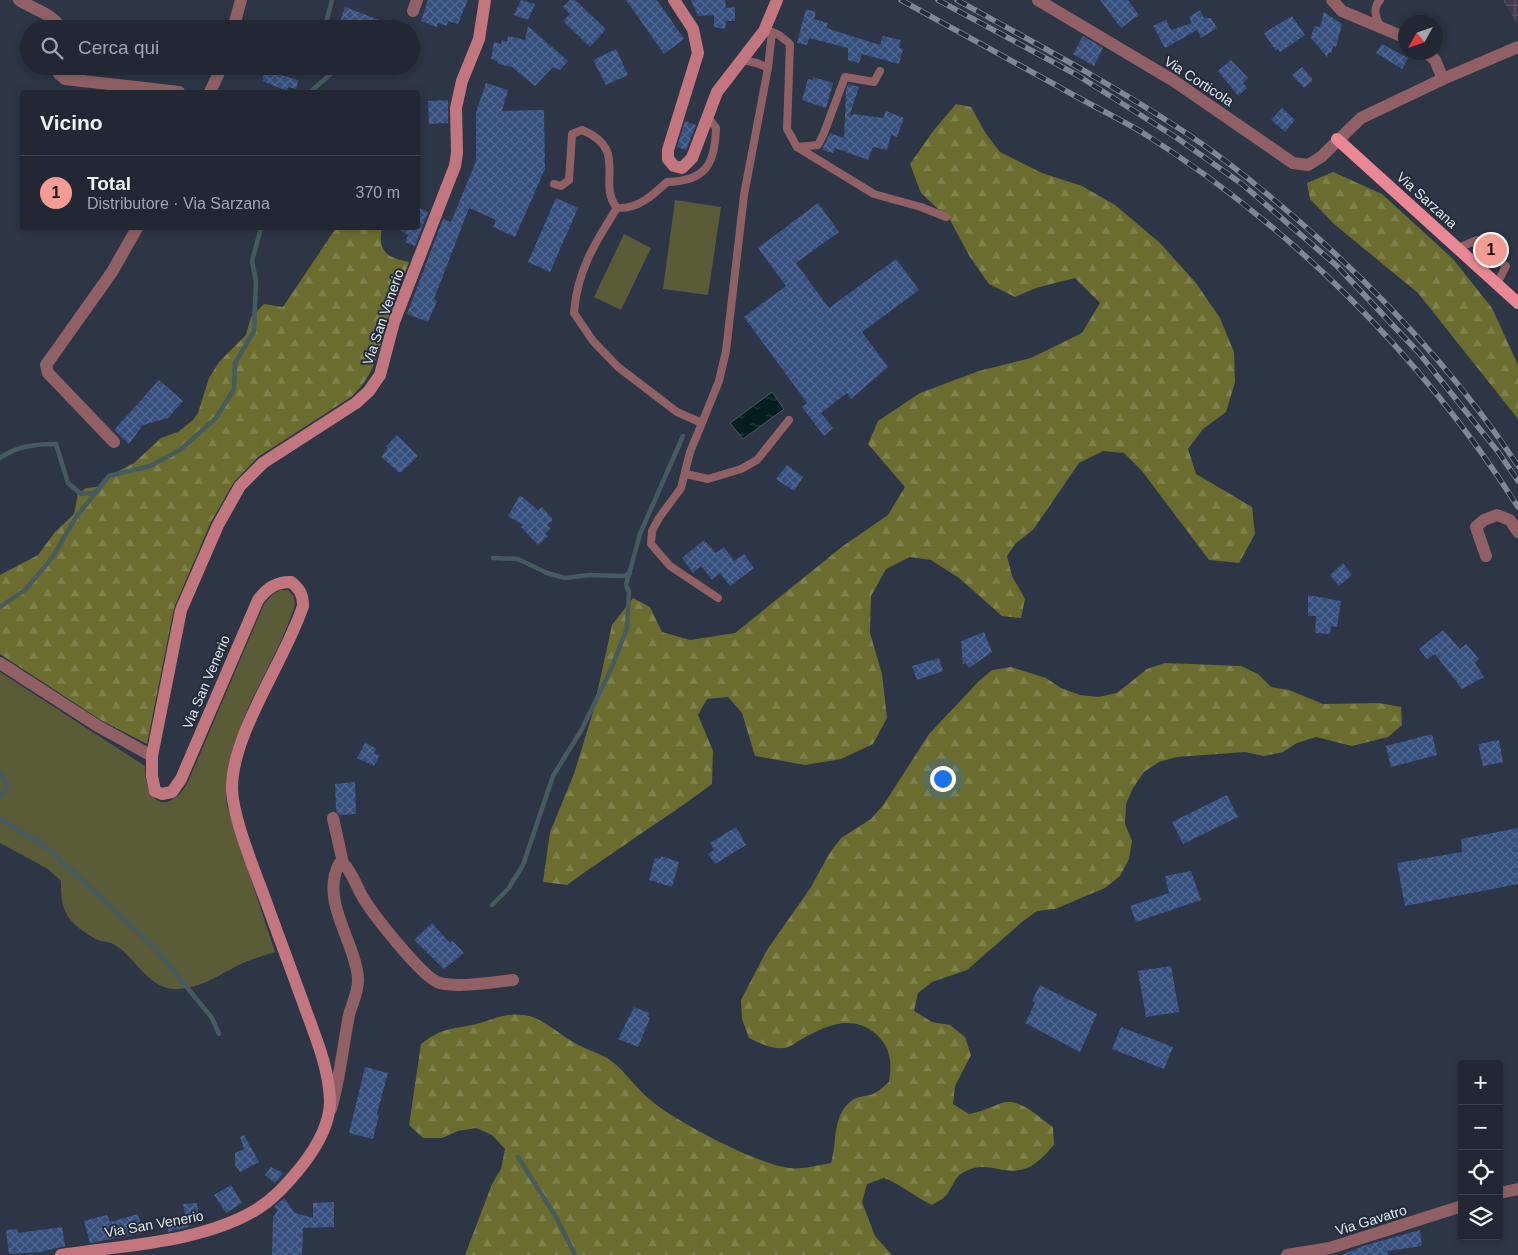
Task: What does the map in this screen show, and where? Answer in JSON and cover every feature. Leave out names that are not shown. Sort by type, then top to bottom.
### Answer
[{"type":"main road","name":"Via Sarzana","points":[[1337,139],[1518,303]]},
{"type":"street","points":[[19,0],[41,10],[55,20]]},
{"type":"street","points":[[235,20],[241,0]]},
{"type":"street","name":"Via San Venerio","points":[[61,1255],[178,1238],[224,1226],[239,1219],[276,1195],[291,1179],[308,1158],[329,1119],[330,1100],[324,1059],[251,860],[234,805],[232,789],[233,771],[242,743],[303,606],[301,593],[291,582],[278,583],[268,588],[258,600],[181,779],[172,792],[162,794],[156,791],[152,776],[152,756],[181,610],[218,525],[240,486],[263,463],[356,403],[369,391],[380,375],[394,322],[455,166],[457,152],[456,108],[462,81],[479,39],[485,0]]},
{"type":"street","points":[[674,0],[693,29],[698,43],[695,62],[668,150],[668,159],[674,166],[682,168],[692,158],[717,92],[742,60],[768,32],[777,0]]},
{"type":"street","name":"Via Corticola","points":[[1038,0],[1174,81],[1293,163],[1308,165],[1321,157],[1337,139],[1361,118],[1443,79],[1518,47]]},
{"type":"street","points":[[1332,0],[1342,11],[1398,35]]},
{"type":"street","points":[[1435,60],[1443,79]]},
{"type":"street","points":[[60,75],[65,79],[162,90]]},
{"type":"street","points":[[211,90],[218,75]]},
{"type":"street","points":[[114,442],[48,373],[46,365],[112,272],[136,230]]},
{"type":"street","points":[[1486,556],[1476,526],[1484,520],[1497,514],[1510,520],[1518,532]]},
{"type":"street","points":[[0,663],[96,725],[152,756]]},
{"type":"street","points":[[333,818],[343,863],[363,897],[416,966],[428,977],[441,983],[513,980]]},
{"type":"street","points":[[329,1119],[358,981],[356,959],[341,924],[334,895],[335,872],[339,864],[343,863]]},
{"type":"street","points":[[1503,1193],[1518,1189]]},
{"type":"street","name":"Via Gavatro","points":[[1287,1255],[1330,1248],[1458,1207]]},
{"type":"lane","points":[[1380,0],[1376,5],[1375,12],[1380,27]]},
{"type":"lane","points":[[718,598],[670,566],[652,544],[652,531],[681,488],[690,452],[719,381],[726,352],[744,195],[768,68],[768,32],[779,35],[790,44],[787,129],[797,147],[874,194],[921,207],[946,217]]},
{"type":"lane","points":[[742,60],[757,63],[768,68]]},
{"type":"lane","points":[[797,147],[818,145],[845,77],[874,82],[880,71]]},
{"type":"lane","points":[[617,208],[630,208],[651,196],[667,182],[683,182],[702,174],[715,152],[716,128],[708,117]]},
{"type":"lane","points":[[554,184],[561,186],[569,180],[572,134],[582,130],[595,136],[606,148],[610,167],[612,202],[617,208]]},
{"type":"lane","points":[[617,208],[586,263],[576,288],[574,313],[593,341],[618,367],[677,412],[702,423]]},
{"type":"lane","points":[[1458,248],[1477,240],[1506,266],[1497,284]]},
{"type":"lane","points":[[686,474],[708,479],[741,469],[758,460],[790,420]]},
{"type":"shaded area","points":[[1503,0],[1518,0],[1518,21],[1516,22]]},
{"type":"green space","points":[[956,104],[971,107],[986,134],[1000,152],[1042,173],[1082,186],[1115,205],[1160,243],[1196,283],[1220,318],[1234,352],[1235,382],[1226,412],[1203,429],[1188,449],[1196,474],[1252,507],[1255,534],[1239,563],[1209,560],[1142,471],[1124,453],[1103,451],[1079,463],[1033,530],[1016,543],[1007,556],[1012,576],[1025,599],[1021,618],[1002,616],[959,578],[931,560],[910,557],[886,569],[871,596],[870,633],[882,674],[887,718],[873,744],[841,759],[805,765],[755,756],[742,713],[728,697],[707,699],[698,715],[713,751],[712,784],[567,885],[543,882],[550,832],[574,774],[593,712],[612,625],[633,598],[650,607],[662,632],[690,640],[735,633],[843,546],[888,515],[905,487],[868,444],[878,421],[920,393],[979,371],[1031,358],[1082,333],[1100,303],[1075,278],[1036,288],[1015,297],[989,284],[970,257],[950,220],[921,193],[910,164],[934,130]]},
{"type":"green space","points":[[1333,172],[1382,194],[1453,259],[1492,308],[1518,365],[1518,419],[1418,293],[1334,224],[1310,199],[1307,183]]},
{"type":"green space","points":[[675,200],[721,207],[708,295],[663,289]]},
{"type":"green space","points":[[335,230],[382,230],[381,243],[386,252],[390,256],[409,262],[387,321],[375,362],[366,380],[351,397],[258,457],[234,482],[211,522],[174,608],[147,744],[99,719],[0,654],[0,575],[38,555],[55,532],[74,514],[78,494],[86,488],[104,486],[107,477],[134,463],[161,438],[178,432],[193,420],[198,413],[209,378],[219,362],[246,335],[251,317],[264,304],[283,307]]},
{"type":"green space","points":[[624,234],[651,248],[621,310],[594,297]]},
{"type":"green space","points":[[280,590],[288,590],[294,596],[295,605],[286,630],[250,703],[240,728],[232,753],[227,779],[227,806],[275,952],[252,959],[201,984],[185,988],[166,988],[157,984],[115,945],[96,939],[76,926],[67,915],[64,907],[61,881],[48,869],[0,843],[0,672],[145,766],[146,778],[153,796],[159,801],[172,800],[188,782],[264,604],[272,595]]},
{"type":"green space","points":[[1165,663],[1241,666],[1258,674],[1271,687],[1289,690],[1323,704],[1379,703],[1401,707],[1402,725],[1388,737],[1352,746],[1316,737],[1297,743],[1283,752],[1264,756],[1245,752],[1177,757],[1159,762],[1144,772],[1133,788],[1126,804],[1125,824],[1132,841],[1129,859],[1120,876],[1105,888],[1055,909],[1037,911],[967,970],[932,982],[918,993],[914,1011],[932,1022],[950,1025],[965,1037],[971,1055],[955,1086],[953,1104],[969,1114],[1009,1102],[1029,1109],[1053,1127],[1054,1145],[1042,1158],[1030,1167],[1016,1171],[981,1167],[965,1171],[956,1179],[945,1197],[932,1205],[884,1178],[867,1184],[862,1202],[875,1236],[892,1255],[465,1255],[492,1184],[501,1169],[505,1149],[492,1135],[476,1128],[458,1131],[442,1138],[423,1138],[409,1125],[421,1044],[440,1032],[498,1017],[517,1014],[531,1016],[577,1044],[607,1058],[648,1098],[676,1118],[716,1140],[757,1159],[790,1168],[805,1168],[831,1163],[838,1120],[847,1105],[854,1099],[873,1094],[889,1082],[890,1062],[885,1045],[876,1034],[867,1028],[858,1024],[848,1023],[829,1026],[785,1048],[766,1046],[749,1038],[742,1019],[741,1000],[767,950],[811,887],[829,854],[841,838],[871,819],[884,804],[929,734],[979,681],[992,670],[1011,667],[1046,678],[1061,688],[1080,695],[1098,697],[1117,693],[1147,669]]},
{"type":"water","points":[[772,392],[784,409],[743,439],[730,423]]},
{"type":"building","points":[[428,0],[468,0],[458,24],[448,21],[447,26],[438,23],[437,27],[421,21]]},
{"type":"building","points":[[521,0],[535,4],[528,20],[514,15]]},
{"type":"building","points":[[570,0],[575,0],[606,29],[590,47],[563,21],[570,14],[563,7]]},
{"type":"building","points":[[626,0],[657,0],[684,39],[664,54]]},
{"type":"building","points":[[691,0],[725,0],[726,8],[735,7],[735,21],[726,21],[725,29],[714,27],[714,15],[698,16]]},
{"type":"building","points":[[1100,0],[1128,0],[1139,15],[1121,28]]},
{"type":"building","points":[[345,7],[379,20],[341,20]]},
{"type":"building","points":[[806,9],[816,12],[814,19],[828,23],[826,28],[880,45],[883,36],[901,40],[899,48],[903,49],[899,64],[862,54],[859,63],[848,60],[848,48],[809,38],[807,45],[797,43]]},
{"type":"building","points":[[1200,10],[1204,18],[1211,18],[1217,28],[1201,38],[1197,30],[1165,48],[1153,26],[1166,20],[1171,30],[1192,23],[1189,17]]},
{"type":"building","points":[[1324,12],[1342,24],[1336,47],[1333,46],[1331,54],[1329,52],[1327,57],[1311,38],[1314,26],[1320,27]]},
{"type":"building","points":[[1292,16],[1305,35],[1280,52],[1278,49],[1276,51],[1264,33]]},
{"type":"building","points":[[528,26],[568,61],[560,70],[553,67],[535,86],[512,67],[498,64],[498,61],[491,59],[494,42],[501,44],[502,40],[507,42],[508,36],[525,40]]},
{"type":"building","points":[[1083,36],[1103,48],[1094,66],[1073,54]]},
{"type":"building","points":[[1382,44],[1398,53],[1398,60],[1407,60],[1402,69],[1376,53]]},
{"type":"building","points":[[616,49],[628,75],[606,85],[593,60]]},
{"type":"building","points":[[1231,60],[1248,78],[1243,83],[1247,88],[1238,96],[1218,71]]},
{"type":"building","points":[[1302,67],[1313,80],[1304,88],[1292,75]]},
{"type":"building","points":[[264,75],[282,75],[298,80],[296,89],[288,87],[287,90],[262,81]]},
{"type":"building","points":[[813,77],[833,83],[826,108],[802,100],[808,79],[813,80]]},
{"type":"building","points":[[486,83],[508,90],[502,111],[544,110],[545,169],[515,237],[493,227],[496,220],[469,208],[434,299],[437,301],[428,322],[407,314],[443,219],[451,222],[476,161],[476,112]]},
{"type":"building","points":[[848,84],[859,87],[849,117],[854,114],[883,118],[886,111],[904,118],[897,137],[891,135],[887,150],[873,147],[868,160],[835,148],[833,153],[822,150],[830,133],[844,138],[846,90]]},
{"type":"building","points":[[448,100],[448,123],[429,124],[428,101]]},
{"type":"building","points":[[1282,108],[1295,120],[1285,132],[1271,120]]},
{"type":"building","points":[[685,121],[696,125],[686,150],[677,147]]},
{"type":"building","points":[[556,198],[578,208],[550,272],[528,262]]},
{"type":"building","points":[[818,203],[839,232],[796,263],[829,308],[896,259],[919,290],[862,332],[888,367],[851,399],[847,393],[821,413],[833,428],[824,436],[802,407],[807,403],[744,317],[786,286],[758,248]]},
{"type":"building","points":[[420,208],[428,212],[415,246],[405,242],[408,235],[399,230],[420,230]]},
{"type":"building","points":[[159,380],[183,401],[168,418],[143,425],[129,444],[114,430]]},
{"type":"building","points":[[397,435],[418,456],[400,473],[381,457],[388,448],[386,446]]},
{"type":"building","points":[[787,465],[803,477],[794,491],[776,479]]},
{"type":"building","points":[[520,495],[538,510],[542,507],[553,520],[547,525],[551,528],[545,534],[548,536],[538,545],[521,527],[523,525],[508,516]]},
{"type":"building","points":[[704,540],[716,553],[724,547],[734,561],[744,554],[754,568],[730,586],[720,573],[712,580],[701,566],[693,573],[682,558]]},
{"type":"building","points":[[1343,563],[1352,575],[1339,586],[1330,575]]},
{"type":"building","points":[[1308,595],[1341,601],[1337,627],[1331,626],[1330,634],[1315,633],[1316,616],[1308,616]]},
{"type":"building","points":[[1443,630],[1460,649],[1466,644],[1479,659],[1475,663],[1484,677],[1462,689],[1435,654],[1427,659],[1419,649]]},
{"type":"building","points":[[984,632],[992,652],[969,668],[966,663],[963,664],[961,641]]},
{"type":"building","points":[[939,658],[943,671],[917,680],[912,666]]},
{"type":"building","points":[[1432,734],[1437,755],[1391,767],[1386,746]]},
{"type":"building","points":[[1499,740],[1503,762],[1483,766],[1478,744]]},
{"type":"building","points":[[365,743],[376,748],[374,754],[380,755],[374,766],[357,758]]},
{"type":"building","points":[[355,782],[356,814],[340,815],[336,811],[335,784]]},
{"type":"building","points":[[1227,795],[1238,817],[1183,844],[1172,822]]},
{"type":"building","points":[[736,827],[746,845],[715,864],[708,854],[714,850],[710,843]]},
{"type":"building","points":[[1518,828],[1518,884],[1405,906],[1397,863],[1462,852],[1461,839]]},
{"type":"building","points":[[661,856],[679,862],[672,887],[649,880],[655,858],[660,859]]},
{"type":"building","points":[[1191,871],[1201,900],[1136,922],[1130,906],[1169,893],[1165,876]]},
{"type":"building","points":[[432,923],[450,943],[453,941],[464,953],[444,969],[414,940]]},
{"type":"building","points":[[1171,966],[1179,1012],[1146,1017],[1138,971]]},
{"type":"building","points":[[1040,985],[1097,1014],[1080,1052],[1025,1023],[1035,1003],[1032,1001]]},
{"type":"building","points":[[634,1007],[649,1013],[648,1017],[650,1018],[638,1047],[618,1039]]},
{"type":"building","points":[[1121,1027],[1173,1047],[1164,1069],[1112,1049]]},
{"type":"building","points":[[365,1067],[388,1073],[377,1114],[379,1115],[373,1139],[349,1133]]},
{"type":"building","points":[[244,1135],[259,1162],[240,1172],[235,1165],[235,1153],[244,1149],[240,1137]]},
{"type":"building","points":[[271,1167],[283,1173],[275,1183],[265,1175]]},
{"type":"building","points":[[231,1185],[242,1203],[226,1213],[214,1195]]},
{"type":"building","points":[[284,1198],[295,1213],[313,1218],[313,1203],[334,1202],[334,1227],[303,1228],[302,1255],[272,1255],[273,1217],[278,1210],[274,1207]]},
{"type":"building","points":[[197,1203],[199,1218],[187,1220],[188,1227],[168,1232],[168,1219],[185,1215],[183,1204]]},
{"type":"building","points":[[138,1214],[143,1233],[90,1243],[84,1221],[107,1215],[110,1222]]},
{"type":"building","points":[[62,1227],[65,1246],[40,1252],[9,1254],[6,1230],[18,1229],[18,1233]]},
{"type":"building","points":[[1420,1230],[1422,1246],[1387,1251],[1389,1255],[1342,1255],[1363,1246]]},
{"type":"waterway","points":[[327,20],[332,0]]},
{"type":"waterway","points":[[312,90],[330,75]]},
{"type":"waterway","points":[[0,607],[25,590],[52,558],[76,517],[109,476],[150,466],[180,450],[216,418],[234,389],[235,363],[254,331],[256,281],[252,261],[260,230]]},
{"type":"waterway","points":[[492,905],[508,889],[523,865],[553,776],[582,729],[612,667],[627,628],[629,592],[626,585],[640,534],[683,436]]},
{"type":"waterway","points":[[0,458],[27,446],[56,444],[68,483],[81,494],[94,493]]},
{"type":"waterway","points":[[493,558],[518,559],[547,573],[565,578],[589,575],[624,576],[630,573]]},
{"type":"waterway","points":[[0,773],[8,785],[0,797]]},
{"type":"waterway","points":[[0,819],[46,847],[154,947],[212,1018],[219,1034]]},
{"type":"waterway","points":[[518,1157],[556,1217],[575,1255]]},
{"type":"railway","points":[[901,0],[1140,131],[1196,168],[1249,209],[1301,252],[1350,298],[1396,347],[1440,398],[1480,451],[1518,507]]},
{"type":"railway","points":[[938,0],[1077,75],[1177,138],[1242,184],[1337,266],[1419,353],[1499,453],[1518,481]]},
{"type":"railway","points":[[957,0],[1128,96],[1213,152],[1271,197],[1329,248],[1417,336],[1470,399],[1518,466]]},
{"type":"place","name":"Total","points":[[1491,250]]}]
